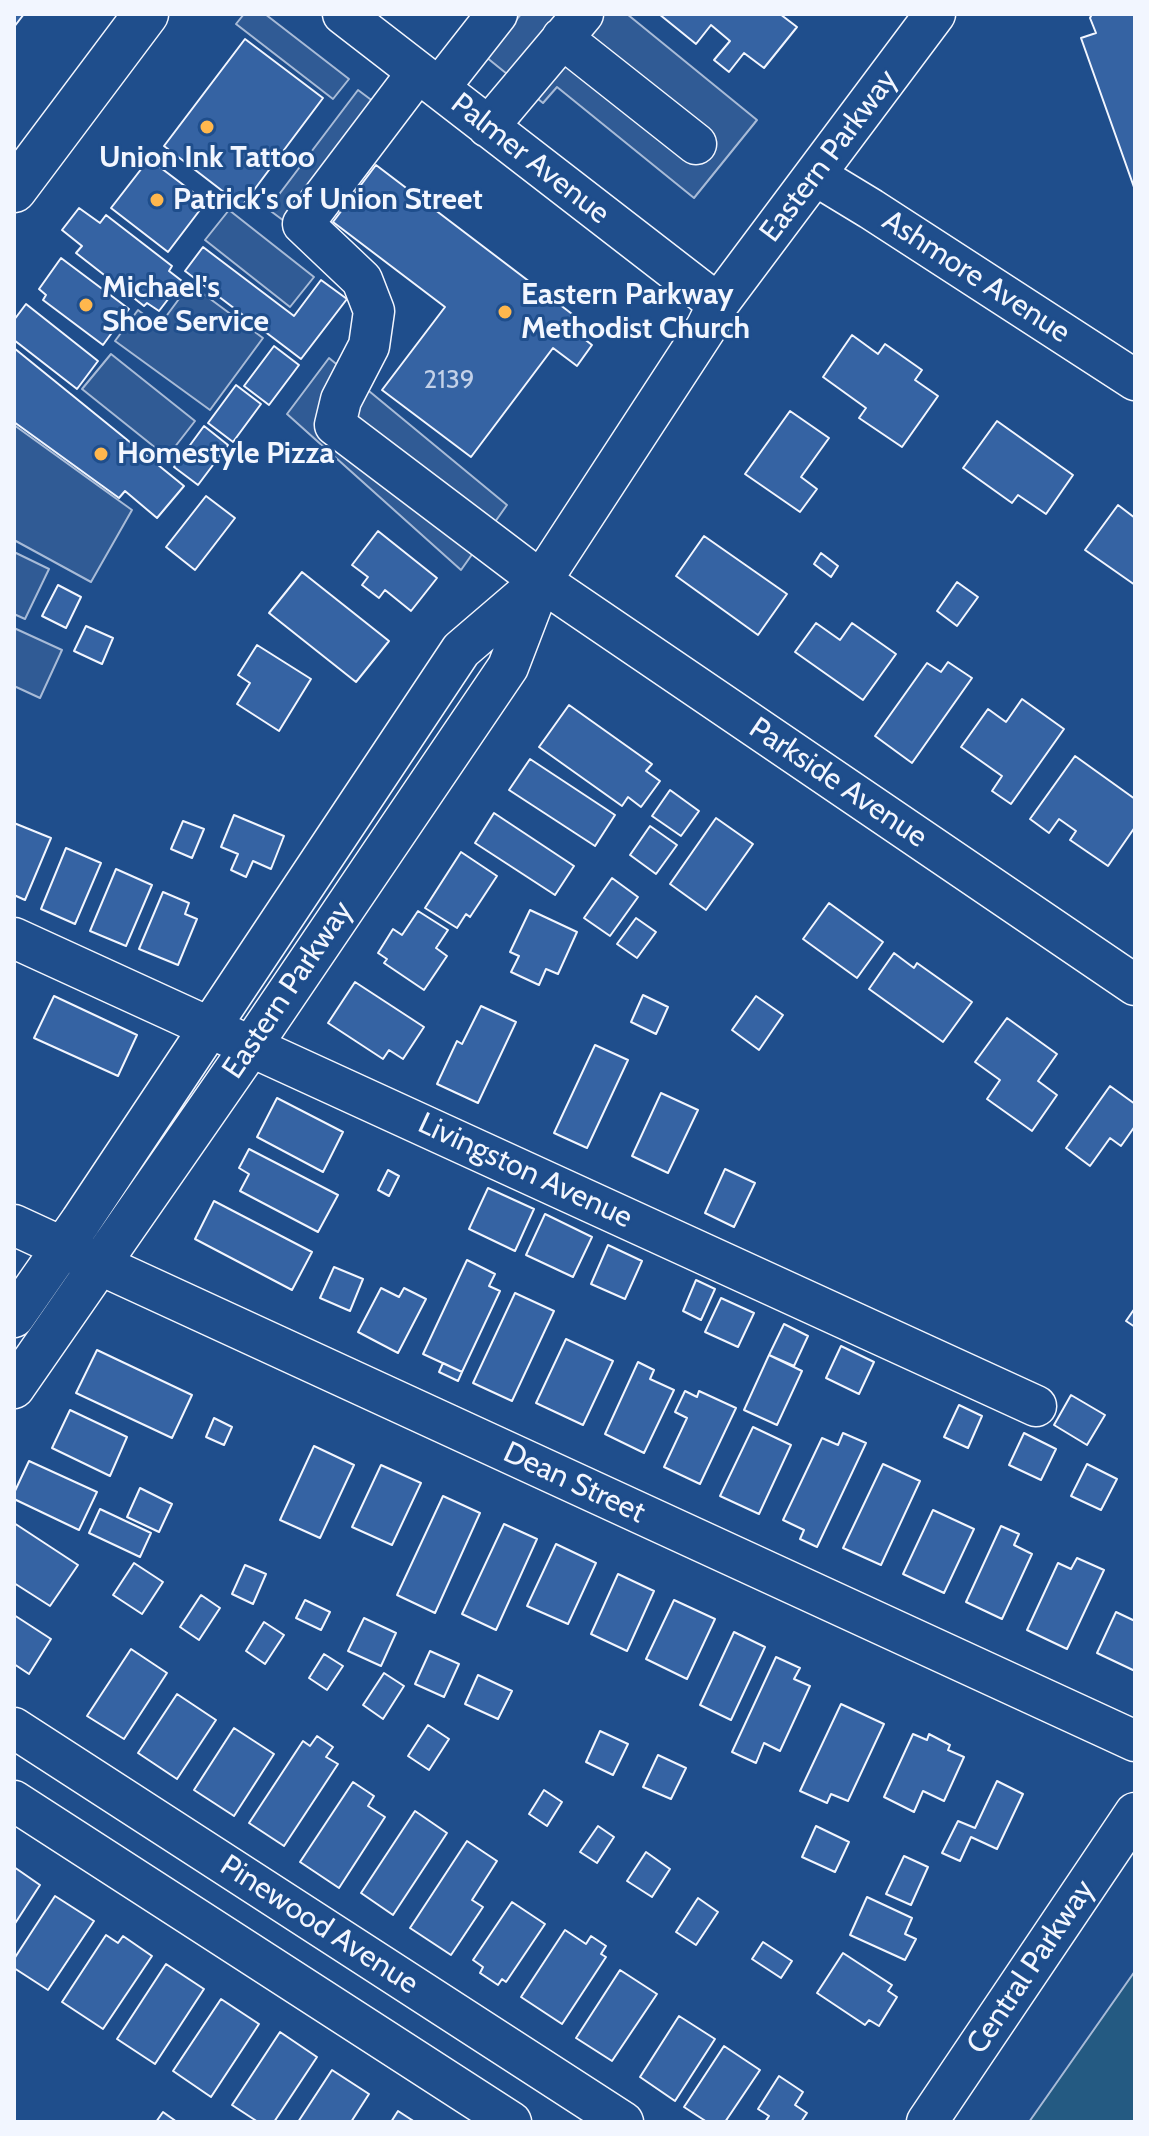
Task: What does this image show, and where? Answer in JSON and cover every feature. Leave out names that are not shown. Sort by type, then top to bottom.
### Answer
[{"type":"main road","points":[[14,190],[146,14]]},
{"type":"street","name":"Palmer Avenue","points":[[343,14],[387,27],[428,80],[718,304]]},
{"type":"street","points":[[428,80],[497,14]]},
{"type":"street","name":"Eastern Parkway","points":[[14,1317],[80,1255],[252,1045],[508,667],[541,581],[706,328],[718,304],[815,175],[917,20]]},
{"type":"street","points":[[488,127],[572,26],[696,144]]},
{"type":"street","name":"Parkside Avenue","points":[[428,80],[303,224],[362,280],[374,311],[369,346],[341,400],[335,425],[541,581],[1135,985]]},
{"type":"street","name":"Ashmore Avenue","points":[[815,175],[1135,380]]},
{"type":"street","name":"Eastern Parkway","points":[[14,1388],[80,1255],[209,1028],[461,650],[541,581]]},
{"type":"street","name":"Livingston Avenue","points":[[14,938],[1036,1406]]},
{"type":"street","name":"Dean Street","points":[[14,1225],[1135,1741]]},
{"type":"street","name":"Pinewood Avenue","points":[[14,1728],[623,2122]]},
{"type":"street","name":"Pinewood Avenue","points":[[14,1801],[511,2122]]},
{"type":"street","name":"Central Parkway","points":[[927,2122],[1135,1813]]},
{"type":"street","points":[[373,2033],[406,1981]]},
{"type":"shaded area","points":[[244,14],[265,14],[349,79],[333,99],[236,24]]},
{"type":"shaded area","points":[[521,14],[627,14],[757,120],[694,198],[557,87],[543,103],[486,57]]},
{"type":"shaded area","points":[[358,90],[398,120],[308,239],[268,209]]},
{"type":"shaded area","points":[[229,210],[314,277],[290,307],[205,240]]},
{"type":"shaded area","points":[[190,284],[263,338],[210,410],[115,341],[138,310],[159,326]]},
{"type":"shaded area","points":[[111,354],[195,421],[167,457],[82,389]]},
{"type":"shaded area","points":[[329,358],[507,505],[461,570],[287,414]]},
{"type":"shaded area","points":[[14,425],[132,510],[91,582],[14,540]]},
{"type":"shaded area","points":[[14,552],[49,569],[25,619],[14,614]]},
{"type":"shaded area","points":[[14,628],[62,650],[40,698],[14,686]]},
{"type":"shaded area","points":[[1135,1971],[1135,2122],[1029,2122]]},
{"type":"building","points":[[14,14],[24,14],[14,27]]},
{"type":"building","points":[[659,14],[780,14],[797,27],[764,68],[744,53],[729,72],[714,60],[730,41],[711,25],[696,44]]},
{"type":"building","points":[[1092,14],[1135,14],[1135,190],[1081,38],[1096,33],[1090,18]]},
{"type":"building","points":[[245,39],[323,98],[242,206],[164,146]]},
{"type":"building","points":[[149,159],[206,202],[168,252],[111,208]]},
{"type":"building","name":"Eastern Parkway Methodist Church","points":[[376,165],[576,317],[569,327],[592,345],[577,366],[553,348],[471,457],[382,390],[445,307],[333,222]]},
{"type":"building","points":[[79,208],[100,223],[106,215],[172,266],[169,271],[182,281],[159,311],[147,303],[144,306],[76,253],[82,246],[62,230]]},
{"type":"building","points":[[203,247],[294,316],[321,280],[347,299],[301,359],[185,271]]},
{"type":"building","name":"Michael's Shoe Service","points":[[61,258],[129,309],[103,345],[43,300],[46,295],[39,289]]},
{"type":"building","points":[[26,304],[98,361],[77,389],[14,340],[14,320]]},
{"type":"building","points":[[852,335],[878,354],[885,344],[922,370],[915,380],[938,396],[902,447],[859,418],[866,408],[823,377]]},
{"type":"building","points":[[274,346],[299,365],[269,405],[244,386]]},
{"type":"building","name":"Homestyle Pizza","points":[[14,348],[184,486],[157,518],[125,491],[119,498],[14,422]]},
{"type":"building","points":[[236,385],[261,404],[233,442],[208,423]]},
{"type":"building","points":[[790,411],[829,438],[801,477],[817,489],[800,512],[745,474]]},
{"type":"building","points":[[997,421],[1073,475],[1046,514],[1018,495],[1012,503],[963,468]]},
{"type":"building","points":[[204,426],[228,445],[198,485],[174,467]]},
{"type":"building","points":[[206,496],[235,518],[195,570],[166,547]]},
{"type":"building","points":[[1118,505],[1135,518],[1135,585],[1085,550]]},
{"type":"building","points":[[378,531],[437,578],[411,611],[385,590],[379,598],[362,585],[368,577],[352,565]]},
{"type":"building","points":[[704,536],[787,594],[758,635],[676,576]]},
{"type":"building","points":[[821,553],[838,566],[831,577],[814,564]]},
{"type":"building","points":[[302,572],[389,641],[356,682],[269,613]]},
{"type":"building","points":[[957,582],[978,597],[957,626],[937,611]]},
{"type":"building","points":[[58,585],[81,597],[66,628],[42,616]]},
{"type":"building","points":[[816,623],[840,640],[852,623],[896,654],[863,700],[795,652]]},
{"type":"building","points":[[86,626],[113,638],[102,664],[74,651]]},
{"type":"building","points":[[257,645],[311,679],[279,731],[237,704],[250,683],[238,675]]},
{"type":"building","points":[[948,662],[972,678],[912,763],[875,736],[927,663],[941,672]]},
{"type":"building","points":[[1022,699],[1064,729],[1011,804],[992,791],[1002,776],[961,747],[988,709],[1006,722]]},
{"type":"building","points":[[569,705],[652,764],[646,771],[660,781],[641,807],[628,797],[622,806],[539,747]]},
{"type":"building","points":[[1075,756],[1135,799],[1135,827],[1108,866],[1070,840],[1076,831],[1059,819],[1049,833],[1030,819]]},
{"type":"building","points":[[530,759],[615,815],[595,846],[509,790]]},
{"type":"building","points":[[670,790],[699,811],[681,836],[652,816]]},
{"type":"building","points":[[494,813],[574,866],[555,895],[475,843]]},
{"type":"building","points":[[234,815],[284,836],[271,869],[253,861],[246,877],[231,870],[238,854],[221,847]]},
{"type":"building","points":[[716,818],[753,844],[706,910],[670,884]]},
{"type":"building","points":[[183,821],[204,829],[192,858],[171,849]]},
{"type":"building","points":[[14,823],[51,838],[25,900],[14,895]]},
{"type":"building","points":[[650,826],[677,845],[656,874],[630,855]]},
{"type":"building","points":[[66,848],[101,863],[75,924],[41,909]]},
{"type":"building","points":[[461,852],[497,876],[470,917],[466,914],[457,928],[425,908]]},
{"type":"building","points":[[116,869],[152,885],[126,946],[90,931]]},
{"type":"building","points":[[612,878],[638,897],[610,936],[584,918]]},
{"type":"building","points":[[163,892],[189,903],[185,914],[197,919],[178,965],[139,949]]},
{"type":"building","points":[[829,903],[883,942],[857,978],[803,939]]},
{"type":"building","points":[[530,910],[577,932],[558,974],[546,969],[539,985],[511,972],[519,956],[510,952]]},
{"type":"building","points":[[418,911],[448,930],[436,948],[447,956],[424,990],[384,963],[387,959],[378,953],[393,929],[402,935]]},
{"type":"building","points":[[636,918],[656,932],[637,958],[617,944]]},
{"type":"building","points":[[894,953],[914,968],[917,963],[972,1002],[943,1042],[869,989]]},
{"type":"building","points":[[355,982],[424,1027],[403,1059],[389,1050],[383,1059],[328,1023]]},
{"type":"building","points":[[643,995],[668,1007],[656,1034],[631,1022]]},
{"type":"building","points":[[54,996],[137,1035],[118,1076],[34,1038]]},
{"type":"building","points":[[756,996],[783,1015],[759,1050],[732,1030]]},
{"type":"building","points":[[481,1006],[516,1022],[478,1103],[437,1084],[457,1041],[462,1044]]},
{"type":"building","points":[[1007,1018],[1057,1054],[1038,1081],[1057,1095],[1032,1131],[987,1099],[1000,1080],[975,1062]]},
{"type":"building","points":[[595,1045],[628,1060],[587,1148],[554,1133]]},
{"type":"building","points":[[1110,1086],[1135,1104],[1135,1126],[1121,1146],[1110,1138],[1090,1166],[1066,1148]]},
{"type":"building","points":[[661,1093],[698,1110],[668,1173],[632,1156]]},
{"type":"building","points":[[277,1098],[343,1132],[323,1172],[257,1137]]},
{"type":"building","points":[[249,1149],[338,1195],[318,1232],[240,1191],[249,1174],[239,1168]]},
{"type":"building","points":[[725,1169],[755,1183],[734,1227],[705,1213]]},
{"type":"building","points":[[388,1170],[399,1176],[389,1196],[378,1190]]},
{"type":"building","points":[[488,1188],[534,1209],[515,1251],[469,1229]]},
{"type":"building","points":[[214,1201],[312,1252],[292,1290],[195,1239]]},
{"type":"building","points":[[545,1214],[592,1237],[573,1277],[526,1255]]},
{"type":"building","points":[[608,1245],[642,1261],[625,1299],[591,1284]]},
{"type":"building","points":[[467,1260],[495,1274],[489,1286],[500,1291],[462,1372],[423,1354]]},
{"type":"building","points":[[334,1267],[363,1279],[350,1311],[320,1298]]},
{"type":"building","points":[[696,1280],[715,1289],[701,1320],[683,1311]]},
{"type":"building","points":[[381,1288],[399,1297],[404,1288],[426,1299],[398,1353],[358,1332]]},
{"type":"building","points":[[515,1293],[554,1311],[512,1401],[473,1383]]},
{"type":"building","points":[[721,1298],[754,1313],[738,1347],[705,1332]]},
{"type":"building","points":[[1135,1308],[1135,1327],[1126,1321]]},
{"type":"building","points":[[784,1324],[808,1336],[794,1366],[769,1355]]},
{"type":"building","points":[[566,1339],[613,1361],[583,1425],[536,1403]]},
{"type":"building","points":[[841,1346],[874,1362],[859,1394],[826,1378]]},
{"type":"building","points":[[97,1350],[192,1395],[172,1438],[76,1393]]},
{"type":"building","points":[[769,1355],[802,1371],[777,1425],[744,1410]]},
{"type":"building","points":[[638,1362],[654,1370],[650,1379],[674,1390],[644,1453],[605,1434]]},
{"type":"building","points":[[443,1363],[462,1372],[458,1381],[439,1372]]},
{"type":"building","points":[[685,1391],[697,1397],[699,1391],[736,1408],[700,1484],[664,1467],[687,1418],[675,1412]]},
{"type":"building","points":[[1071,1395],[1105,1415],[1087,1445],[1054,1425]]},
{"type":"building","points":[[959,1405],[982,1416],[968,1448],[944,1437]]},
{"type":"building","points":[[70,1410],[127,1437],[110,1476],[52,1448]]},
{"type":"building","points":[[214,1418],[232,1427],[224,1445],[206,1437]]},
{"type":"building","points":[[753,1427],[791,1445],[759,1514],[720,1496]]},
{"type":"building","points":[[843,1433],[866,1443],[817,1547],[800,1539],[804,1530],[783,1520],[822,1438],[838,1445]]},
{"type":"building","points":[[1024,1433],[1056,1449],[1041,1480],[1009,1465]]},
{"type":"building","points":[[314,1446],[354,1465],[320,1538],[280,1520]]},
{"type":"building","points":[[29,1461],[97,1492],[79,1530],[14,1499]]},
{"type":"building","points":[[883,1464],[920,1481],[881,1565],[843,1548]]},
{"type":"building","points":[[1087,1464],[1117,1479],[1101,1510],[1071,1496]]},
{"type":"building","points":[[381,1465],[421,1483],[392,1545],[352,1527]]},
{"type":"building","points":[[140,1488],[172,1504],[159,1532],[127,1517]]},
{"type":"building","points":[[443,1496],[480,1513],[435,1613],[397,1595]]},
{"type":"building","points":[[100,1509],[151,1533],[140,1557],[89,1533]]},
{"type":"building","points":[[933,1510],[974,1529],[944,1593],[903,1574]]},
{"type":"building","points":[[14,1523],[78,1565],[50,1606],[14,1583]]},
{"type":"building","points":[[504,1524],[537,1539],[496,1630],[462,1614]]},
{"type":"building","points":[[1001,1526],[1019,1534],[1014,1545],[1032,1554],[1002,1619],[966,1602]]},
{"type":"building","points":[[556,1544],[596,1563],[568,1624],[527,1606]]},
{"type":"building","points":[[1077,1558],[1104,1570],[1067,1649],[1027,1630],[1058,1563],[1071,1569]]},
{"type":"building","points":[[134,1563],[163,1582],[142,1614],[113,1595]]},
{"type":"building","points":[[245,1565],[266,1574],[253,1604],[232,1594]]},
{"type":"building","points":[[618,1574],[654,1591],[627,1651],[591,1634]]},
{"type":"building","points":[[201,1595],[220,1608],[199,1640],[180,1627]]},
{"type":"building","points":[[305,1600],[330,1612],[321,1630],[296,1618]]},
{"type":"building","points":[[674,1600],[715,1619],[687,1679],[646,1659]]},
{"type":"building","points":[[1116,1612],[1135,1621],[1135,1671],[1097,1653]]},
{"type":"building","points":[[14,1615],[51,1639],[29,1674],[14,1664]]},
{"type":"building","points":[[364,1618],[396,1633],[381,1666],[348,1651]]},
{"type":"building","points":[[264,1622],[284,1635],[265,1664],[246,1651]]},
{"type":"building","points":[[734,1632],[765,1647],[731,1720],[700,1705]]},
{"type":"building","points":[[131,1649],[167,1673],[124,1739],[87,1716]]},
{"type":"building","points":[[430,1651],[459,1664],[444,1697],[415,1684]]},
{"type":"building","points":[[324,1654],[343,1666],[327,1690],[309,1678]]},
{"type":"building","points":[[776,1657],[800,1668],[794,1679],[810,1686],[780,1751],[764,1743],[756,1763],[732,1752]]},
{"type":"building","points":[[384,1673],[404,1686],[383,1719],[363,1705]]},
{"type":"building","points":[[478,1675],[512,1691],[498,1719],[465,1704]]},
{"type":"building","points":[[177,1694],[216,1720],[177,1779],[138,1753]]},
{"type":"building","points":[[841,1704],[884,1724],[848,1801],[831,1794],[827,1803],[800,1791]]},
{"type":"building","points":[[428,1725],[449,1739],[429,1770],[408,1756]]},
{"type":"building","points":[[234,1728],[274,1754],[234,1816],[194,1790]]},
{"type":"building","points":[[600,1731],[628,1744],[613,1775],[586,1762]]},
{"type":"building","points":[[913,1734],[927,1740],[929,1734],[950,1745],[948,1750],[964,1757],[944,1801],[923,1791],[914,1812],[884,1797]]},
{"type":"building","points":[[317,1736],[333,1747],[326,1757],[338,1764],[284,1846],[249,1823],[303,1741],[310,1746]]},
{"type":"building","points":[[658,1755],[686,1768],[671,1799],[643,1787]]},
{"type":"building","points":[[997,1781],[1023,1794],[997,1849],[971,1837],[960,1861],[942,1853],[958,1821],[975,1828]]},
{"type":"building","points":[[353,1782],[374,1796],[368,1806],[385,1817],[339,1888],[300,1862]]},
{"type":"building","points":[[544,1790],[562,1802],[547,1826],[529,1814]]},
{"type":"building","points":[[415,1811],[447,1833],[393,1915],[361,1893]]},
{"type":"building","points":[[598,1826],[614,1837],[597,1863],[580,1852]]},
{"type":"building","points":[[816,1826],[849,1842],[835,1872],[802,1857]]},
{"type":"building","points":[[467,1841],[497,1861],[472,1900],[483,1907],[451,1955],[410,1928]]},
{"type":"building","points":[[646,1852],[670,1869],[652,1897],[627,1881]]},
{"type":"building","points":[[904,1856],[928,1867],[911,1905],[886,1894]]},
{"type":"building","points":[[14,1867],[40,1885],[14,1925]]},
{"type":"building","points":[[55,1896],[94,1921],[48,1990],[14,1968],[14,1959]]},
{"type":"building","points":[[867,1897],[912,1918],[905,1934],[916,1939],[905,1960],[850,1935]]},
{"type":"building","points":[[698,1898],[718,1912],[696,1945],[676,1932]]},
{"type":"building","points":[[512,1902],[545,1924],[506,1982],[502,1979],[498,1985],[480,1973],[483,1967],[473,1960]]},
{"type":"building","points":[[565,1930],[586,1944],[591,1936],[606,1946],[601,1954],[606,1957],[562,2024],[521,1997]]},
{"type":"building","points":[[106,1935],[118,1943],[123,1936],[152,1956],[103,2029],[62,2002]]},
{"type":"building","points":[[763,1942],[792,1961],[781,1978],[752,1959]]},
{"type":"building","points":[[843,1953],[892,1985],[888,1991],[897,1997],[879,2026],[869,2020],[865,2025],[817,1993]]},
{"type":"building","points":[[166,1964],[204,1989],[155,2064],[117,2039]]},
{"type":"building","points":[[620,1970],[657,1994],[612,2061],[576,2038]]},
{"type":"building","points":[[221,1999],[259,2024],[211,2097],[173,2071]]},
{"type":"building","points":[[679,2016],[715,2039],[675,2101],[640,2077]]},
{"type":"building","points":[[280,2032],[317,2057],[274,2122],[258,2122],[232,2105]]},
{"type":"building","points":[[724,2046],[760,2070],[725,2122],[707,2122],[684,2107]]},
{"type":"building","points":[[332,2070],[369,2094],[351,2122],[298,2122]]},
{"type":"building","points":[[779,2076],[803,2092],[795,2105],[807,2113],[801,2122],[765,2122],[769,2116],[758,2109]]},
{"type":"building","points":[[398,2111],[415,2122],[391,2122]]},
{"type":"building","points":[[163,2112],[177,2122],[156,2122]]},
{"type":"place","name":"Union Ink Tattoo","points":[[207,127]]},
{"type":"place","name":"Patrick's of Union Street","points":[[157,200]]},
{"type":"place","name":"Michael's Shoe Service","points":[[86,305]]},
{"type":"place","name":"Eastern Parkway Methodist Church","points":[[505,312]]},
{"type":"place","name":"Homestyle Pizza","points":[[101,454]]}]
